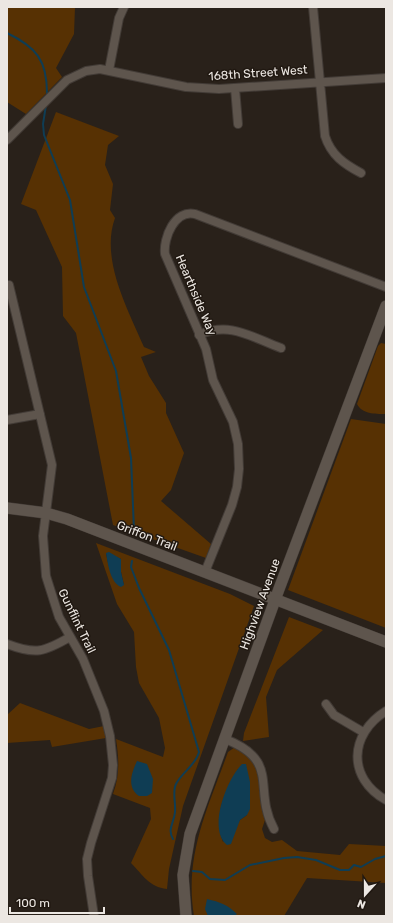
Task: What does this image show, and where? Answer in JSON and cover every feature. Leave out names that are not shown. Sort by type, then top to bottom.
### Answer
[{"type":"street","points":[[110,70],[119,18],[124,7]]},
{"type":"street","points":[[313,7],[323,128],[327,143],[340,160],[361,173]]},
{"type":"street","name":"168th Street West","points":[[7,140],[73,76],[92,69],[110,70],[186,87],[219,89],[320,81],[386,78]]},
{"type":"street","points":[[235,88],[238,124]]},
{"type":"street","name":"Hearthside Way","points":[[205,572],[235,494],[239,476],[240,456],[233,422],[213,380],[206,348],[199,335],[165,250],[173,224],[177,218],[185,213],[195,214],[386,287]]},
{"type":"street","name":"Gunflint Trail","points":[[9,285],[52,465],[43,551],[46,576],[54,604],[70,637],[83,659],[104,711],[110,734],[113,758],[112,778],[87,860],[94,916]]},
{"type":"street","name":"Highview Avenue","points":[[186,916],[183,875],[188,843],[275,600],[386,306]]},
{"type":"street","points":[[199,335],[219,329],[230,329],[281,348]]},
{"type":"street","points":[[7,420],[40,414]]},
{"type":"street","name":"Griffon Trail","points":[[7,508],[46,513],[67,519],[386,642]]},
{"type":"street","points":[[7,644],[30,652],[38,652],[46,650],[70,637]]},
{"type":"street","points":[[326,704],[334,715],[364,732]]},
{"type":"street","points":[[386,711],[372,720],[364,732],[358,754],[362,776],[372,790],[386,800]]},
{"type":"street","points":[[225,739],[241,746],[258,762],[264,776],[266,811],[274,829]]},
{"type":"shaded area","points":[[7,7],[75,7],[74,34],[56,68],[62,77],[26,114],[7,102]]},
{"type":"shaded area","points":[[56,112],[119,136],[108,145],[105,165],[113,184],[110,210],[115,218],[111,234],[113,267],[124,301],[144,347],[156,352],[141,357],[149,376],[166,403],[166,413],[184,453],[171,490],[161,501],[211,544],[206,558],[113,525],[76,333],[63,316],[62,267],[36,210],[21,204]]},
{"type":"shaded area","points":[[381,343],[386,344],[386,414],[365,412],[357,404],[378,346]]},
{"type":"shaded area","points":[[351,419],[386,424],[386,628],[288,590]]},
{"type":"shaded area","points":[[96,543],[230,594],[254,606],[183,806],[169,869],[167,889],[155,886],[131,863],[151,819],[150,808],[113,794],[117,780],[118,767],[116,739],[163,757],[165,748],[159,718],[139,683],[136,667],[134,632],[117,604]],"holes":[[[106,553],[121,559],[121,572],[124,585],[111,571]]]},
{"type":"shaded area","points":[[289,617],[323,630],[277,670],[266,697],[269,737],[243,741],[244,733]]},
{"type":"shaded area","points":[[20,703],[89,729],[104,726],[106,738],[52,747],[50,740],[7,743],[7,715]]},
{"type":"shaded area","points":[[235,747],[241,749],[255,763],[262,786],[261,805],[265,820],[262,829],[265,838],[272,842],[282,840],[297,851],[340,855],[349,844],[386,846],[386,883],[307,878],[284,916],[194,916],[192,873],[195,852],[206,812],[228,752]],"holes":[[[238,769],[247,815],[240,820],[223,842],[220,832],[220,813],[225,795]]]},
{"type":"water","points":[[109,552],[121,559],[121,572],[124,585],[121,587],[114,581],[110,572],[106,553]]},
{"type":"water","points":[[137,761],[147,764],[153,779],[152,793],[147,796],[139,796],[132,788],[131,779]]},
{"type":"water","points":[[242,764],[246,764],[250,782],[250,809],[247,815],[240,820],[231,844],[227,845],[221,838],[219,828],[221,804],[225,792],[236,771]]},
{"type":"water","points":[[207,899],[224,904],[237,914],[234,916],[208,916],[205,909]]},
{"type":"waterway","points":[[7,33],[32,49],[38,56],[45,72],[47,93]]},
{"type":"waterway","points":[[46,105],[43,124],[44,135],[70,200],[84,287],[116,371],[131,458],[134,530]]},
{"type":"waterway","points":[[132,561],[131,567],[139,588],[169,650],[199,752],[195,761],[175,787],[175,812],[171,829],[173,839]]},
{"type":"waterway","points":[[193,871],[202,872],[210,879],[225,880],[250,865],[284,858],[297,857],[316,860],[340,870],[349,870],[354,865],[361,867],[375,859],[386,856]]}]
